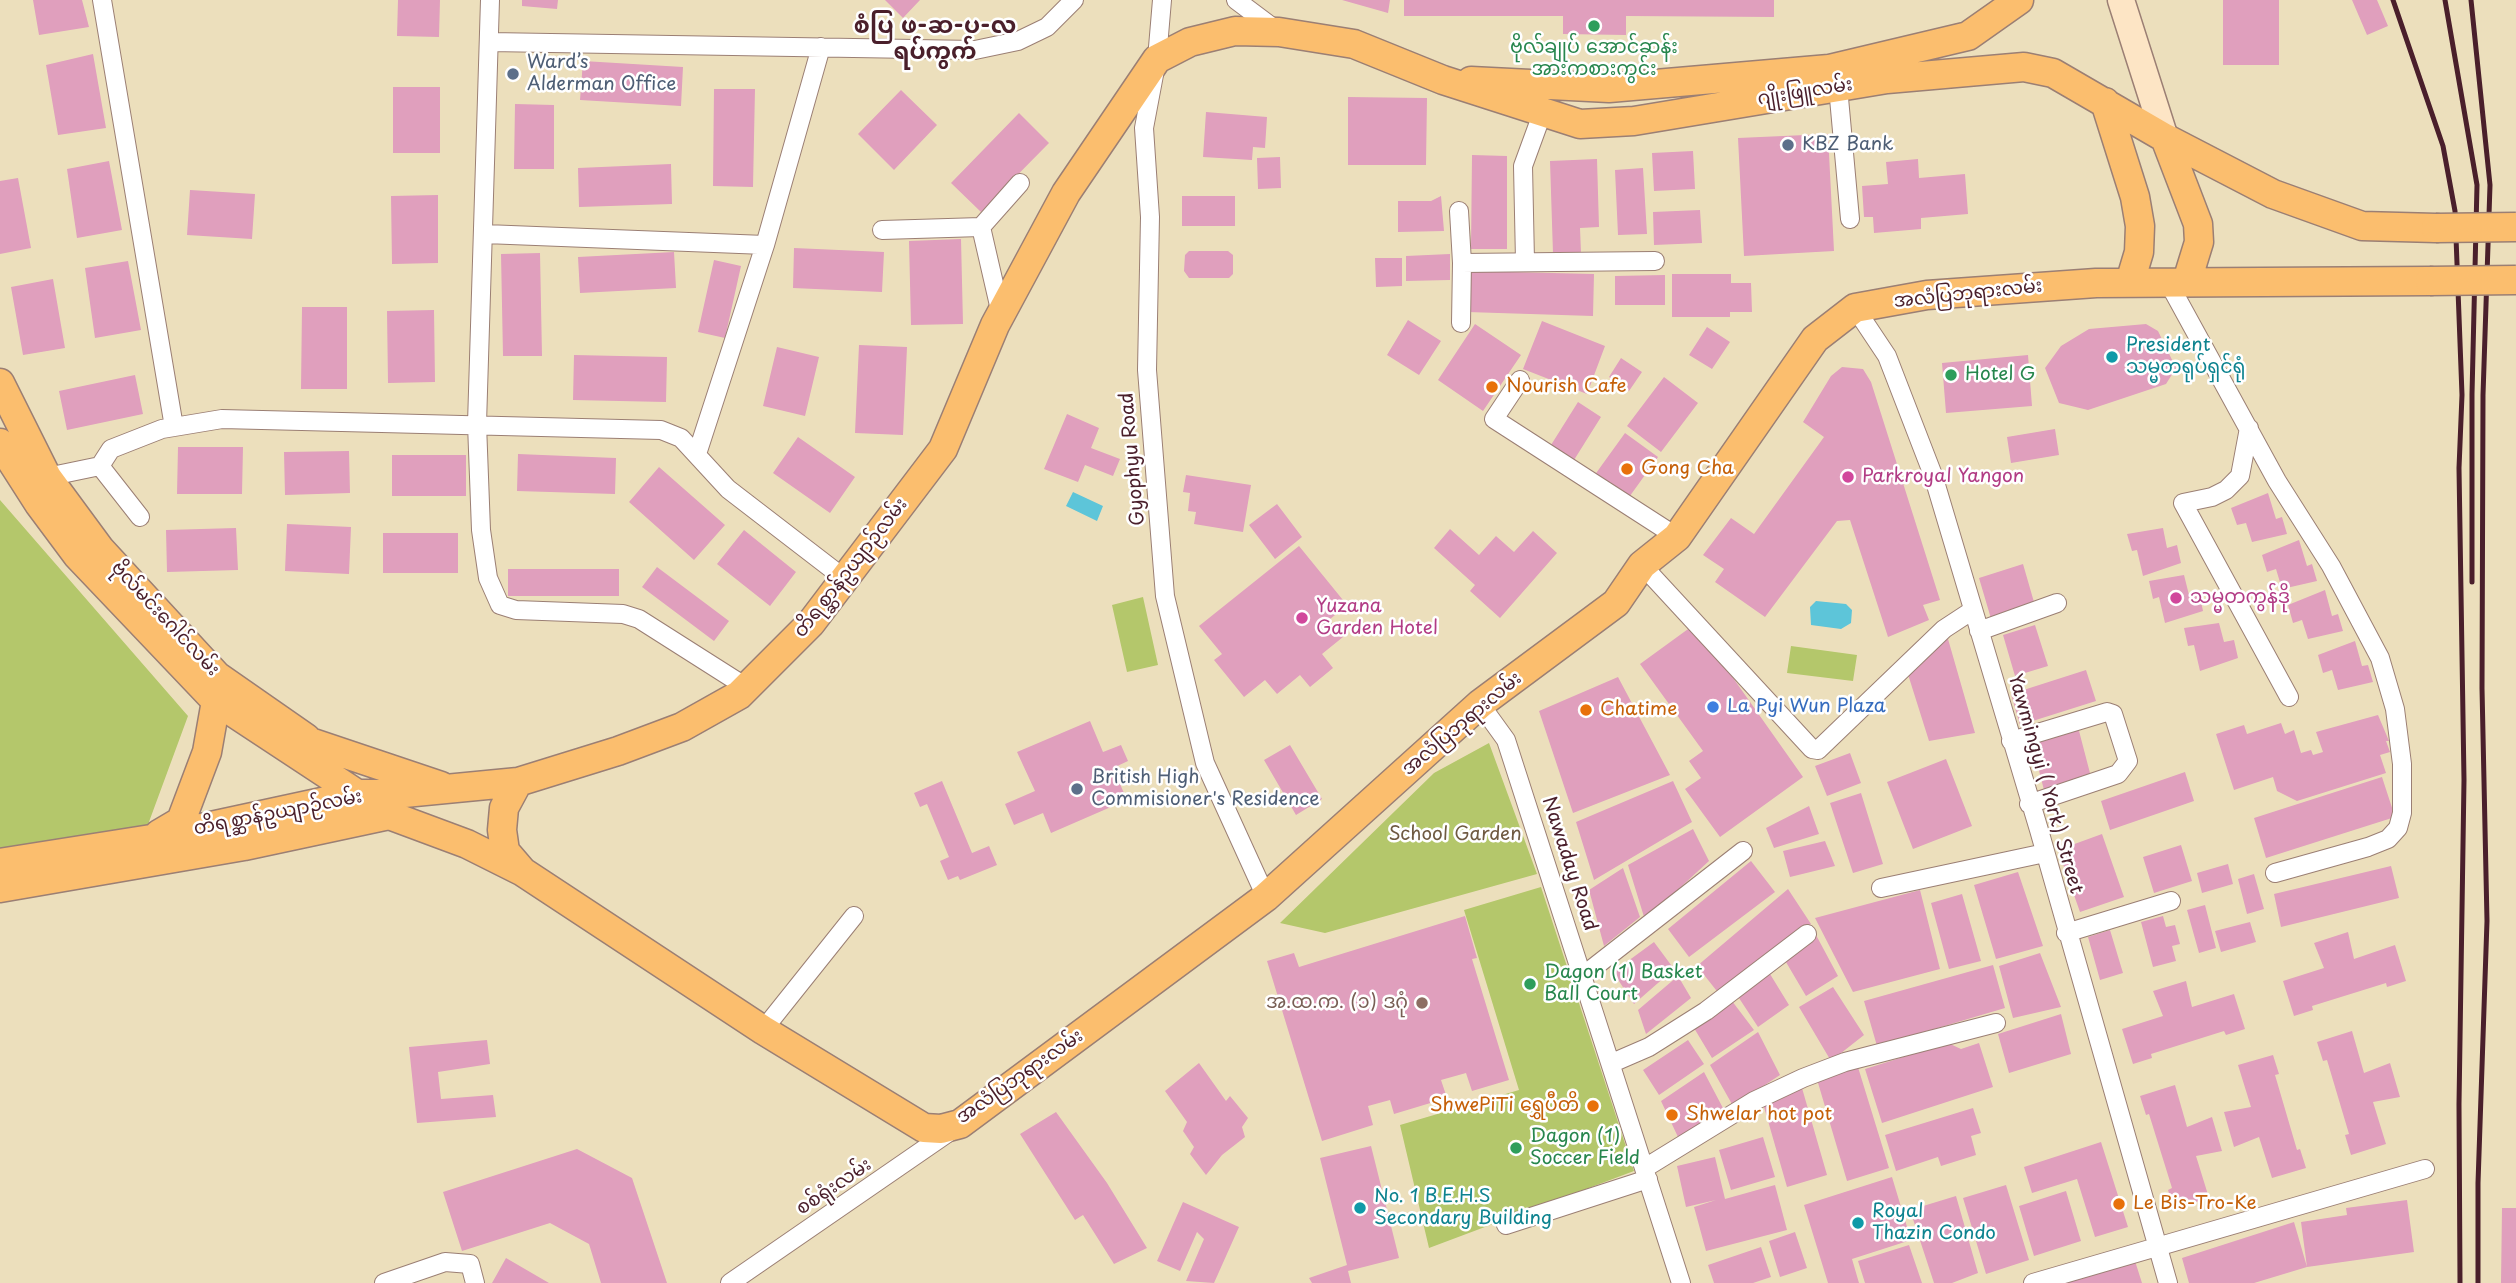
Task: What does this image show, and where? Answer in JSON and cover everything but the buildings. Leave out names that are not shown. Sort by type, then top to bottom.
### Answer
[{"type":"main road","points":[[1443,80],[1609,88],[1829,69],[1968,36],[2019,0]]},
{"type":"main road","points":[[2121,0],[2165,138],[2198,224],[2199,242],[2177,282]]},
{"type":"main road","name":"ဂျိုးဖြူလမ်း","points":[[1157,59],[1190,42],[1235,31],[1279,32],[1354,44],[1443,80],[1580,124],[1633,121],[1887,79],[2024,67],[2053,73],[2165,138],[2273,194],[2362,226],[2516,227]]},
{"type":"main road","name":"တိရစ္ဆာန်ဥယျာဉ်လမ်း","points":[[0,888],[244,846],[447,789],[518,782],[618,751],[682,727],[746,687],[811,623],[943,449],[1001,314],[1066,193],[1157,59]]},
{"type":"main road","points":[[2105,102],[2135,197],[2140,226],[2139,252],[2130,282]]},
{"type":"main road","name":"အလံပြဘုရားလမ်း","points":[[523,872],[763,1030],[924,1128],[960,1124],[1266,897],[1480,705],[1616,603],[1642,565],[1677,537],[1815,340],[1855,308],[1927,295],[2130,282],[2516,280]]},
{"type":"main road","name":"ဗိုလ်မင်းဂေါင်လမ်း","points":[[0,383],[47,477],[100,549],[217,676],[313,743],[391,805],[523,872]]},
{"type":"main road","points":[[0,443],[38,504],[77,555],[216,701],[359,794]]},
{"type":"main road","points":[[38,504],[47,477]]},
{"type":"main road","points":[[152,839],[181,821],[207,752],[216,701]]},
{"type":"main road","points":[[313,743],[447,789]]},
{"type":"main road","points":[[518,782],[504,808],[502,830],[505,851],[523,872]]},
{"type":"main road","name":"တိရစ္ဆာန်ဥယျာဉ်လမ်း","points":[[0,863],[152,839],[359,794],[391,805]]},
{"type":"street","points":[[102,0],[174,427]]},
{"type":"street","points":[[490,0],[491,42],[477,424],[481,530],[488,578],[500,604],[516,610],[623,614],[639,619],[746,687]]},
{"type":"street","points":[[491,42],[975,50],[1018,41],[1047,27],[1074,0]]},
{"type":"street","name":"Gyophyu Road","points":[[1162,0],[1157,59],[1144,128],[1150,217],[1147,370],[1165,596],[1205,763],[1266,897]]},
{"type":"street","points":[[1236,0],[1279,32]]},
{"type":"street","points":[[697,454],[765,245],[821,47]]},
{"type":"street","points":[[1839,87],[1850,219]]},
{"type":"street","points":[[1525,261],[1523,166],[1542,114]]},
{"type":"street","points":[[882,230],[981,227],[1020,183]]},
{"type":"street","points":[[1459,211],[1461,323]]},
{"type":"street","points":[[981,227],[1001,314]]},
{"type":"street","points":[[485,234],[765,245]]},
{"type":"street","points":[[1462,263],[1655,261]]},
{"type":"street","points":[[2177,282],[2277,481],[2331,566],[2380,658],[2395,709],[2402,764],[2402,813],[2398,828],[2388,839],[2275,873]]},
{"type":"street","name":"Yawmingyi ( York) Street","points":[[1855,308],[1887,356],[1929,463],[2045,853],[2168,1283]]},
{"type":"street","points":[[1520,380],[1494,419],[1677,537]]},
{"type":"street","points":[[47,477],[100,466],[111,449],[174,427],[222,419],[661,430],[681,438],[728,489],[845,579]]},
{"type":"street","points":[[2249,428],[2240,476],[2227,490],[2212,497],[2183,503],[2289,697]]},
{"type":"street","points":[[100,466],[140,517]]},
{"type":"street","points":[[1642,565],[1812,749],[1818,750],[1944,629],[1973,610]]},
{"type":"street","points":[[1979,631],[2057,603]]},
{"type":"street","name":"Nawaday Road","points":[[1480,705],[1506,740],[1584,975],[1681,1283]]},
{"type":"street","points":[[2011,741],[2107,712],[2113,714],[2127,761],[2118,774],[2029,804]]},
{"type":"street","points":[[1584,975],[1743,851]]},
{"type":"street","points":[[1881,888],[2045,853]]},
{"type":"street","points":[[2066,933],[2171,901]]},
{"type":"street","points":[[763,1030],[854,916]]},
{"type":"street","points":[[1612,1063],[1649,1046],[1706,1011],[1807,934]]},
{"type":"street","points":[[1506,1225],[1647,1174],[1754,1101],[1803,1078],[1845,1062],[1996,1023]]},
{"type":"street","name":"စစ်ရုံးလမ်း","points":[[730,1283],[960,1124]]},
{"type":"street","points":[[2034,1283],[2425,1169]]},
{"type":"street","points":[[384,1283],[445,1262],[470,1264],[475,1283]]},
{"type":"green space","points":[[0,500],[188,716],[146,830],[0,851]]},
{"type":"green space","points":[[1143,597],[1158,665],[1127,672],[1112,605]]},
{"type":"green space","points":[[1791,646],[1857,655],[1853,681],[1787,673]]},
{"type":"green space","name":"School Garden","points":[[1489,743],[1537,874],[1325,933],[1280,923],[1434,773]]},
{"type":"green space","name":"Dagon (1) Soccer Field","points":[[1541,887],[1634,1171],[1429,1248],[1400,1125],[1519,1090],[1464,910]]},
{"type":"water","points":[[1073,492],[1103,506],[1097,521],[1066,506]]},
{"type":"water","points":[[1816,601],[1846,604],[1852,610],[1851,623],[1841,629],[1811,625],[1810,607]]},
{"type":"railway","points":[[2393,0],[2443,146],[2455,211],[2462,395],[2459,468],[2464,780],[2459,1104],[2460,1283]]},
{"type":"railway","points":[[2445,0],[2477,185],[2472,394],[2472,582]]},
{"type":"railway","points":[[2471,0],[2490,185],[2483,395],[2482,688],[2487,921],[2478,1183],[2478,1283]]},
{"type":"place","name":"ဗိုလ်ချုပ် အောင်ဆန်း အားကစားကွင်း","points":[[1594,26]]},
{"type":"place","name":"Ward’s Alderman Office","points":[[513,74]]},
{"type":"place","name":"KBZ Bank","points":[[1788,145]]},
{"type":"place","name":"President သမ္မတရုပ်ရှင်ရုံ","points":[[2112,357]]},
{"type":"place","name":"Hotel G","points":[[1951,375]]},
{"type":"place","name":"Nourish Cafe","points":[[1492,387]]},
{"type":"place","name":"Gong Cha","points":[[1627,469]]},
{"type":"place","name":"Parkroyal Yangon","points":[[1848,477]]},
{"type":"place","name":"သမ္မတကွန်ဒို","points":[[2176,598]]},
{"type":"place","name":"Yuzana Garden Hotel","points":[[1302,618]]},
{"type":"place","name":"La Pyi Wun Plaza","points":[[1713,707]]},
{"type":"place","name":"Chatime","points":[[1586,710]]},
{"type":"place","name":"British High Commisioner's Residence","points":[[1077,789]]},
{"type":"place","name":"Dagon (1) Basket Ball Court","points":[[1530,984]]},
{"type":"place","name":"အ.ထ.က. (၁) ဒဂုံ","points":[[1422,1003]]},
{"type":"place","name":"ShwePiTi ရွှေပီတိ","points":[[1593,1106]]},
{"type":"place","name":"Shwelar hot pot","points":[[1672,1115]]},
{"type":"place","name":"Dagon (1) Soccer Field","points":[[1516,1148]]},
{"type":"place","name":"Le Bis-Tro-Ke","points":[[2119,1204]]},
{"type":"place","name":"No. 1 B.E.H.S Secondary Building","points":[[1360,1208]]},
{"type":"place","name":"Royal Thazin Condo","points":[[1858,1223]]},
{"type":"district","name":"စံပြ ဖ-ဆ-ပ-လ ရပ်ကွက်","points":[[935,40]]}]
